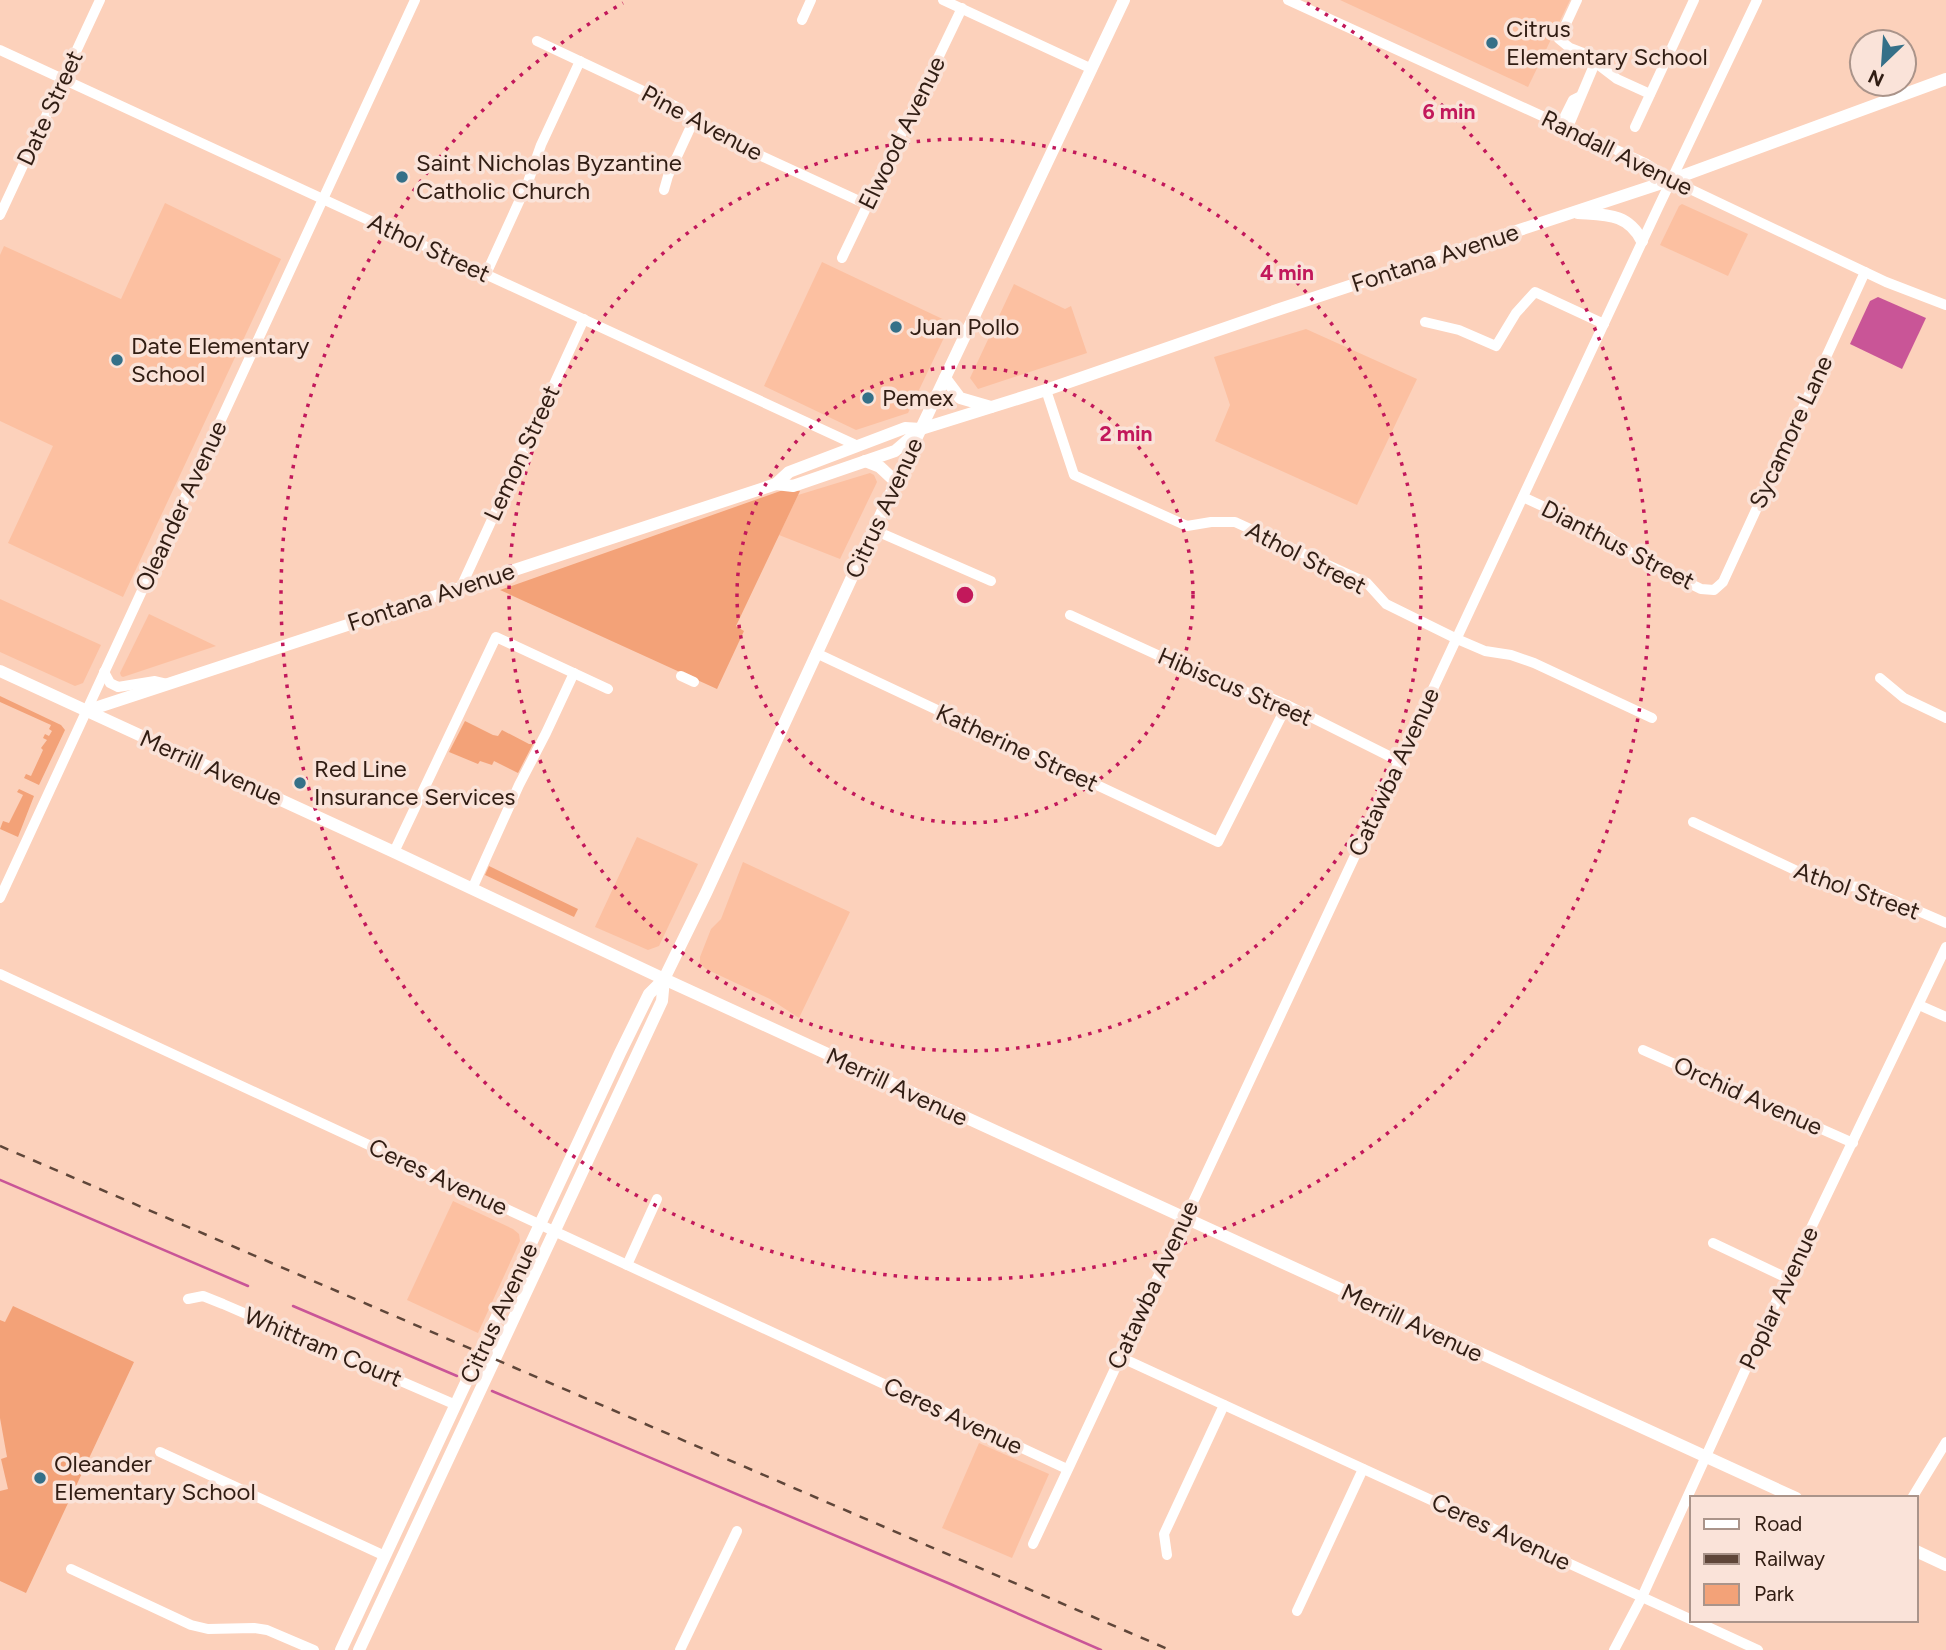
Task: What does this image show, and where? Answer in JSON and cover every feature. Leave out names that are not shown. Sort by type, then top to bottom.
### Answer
[{"type":"main road","name":"Citrus Avenue","points":[[341,1650],[643,1006],[649,994],[664,979],[706,893],[896,482],[1124,0]]},
{"type":"main road","name":"Fontana Avenue","points":[[86,711],[776,484],[789,472],[905,428],[921,429],[1046,390],[1280,309],[1671,180],[1946,79]]},
{"type":"main road","points":[[1571,213],[1623,219],[1636,229],[1642,241]]},
{"type":"main road","points":[[945,379],[960,398],[991,407]]},
{"type":"main road","name":"Fontana Avenue","points":[[776,484],[793,486],[895,451],[921,429]]},
{"type":"main road","points":[[865,461],[880,467],[896,482]]},
{"type":"main road","name":"Merrill Avenue","points":[[0,671],[1791,1496]]},
{"type":"main road","name":"Citrus Avenue","points":[[359,1650],[662,1001],[664,979]]},
{"type":"main road","points":[[1918,1553],[1946,1565]]},
{"type":"street","name":"Date Street","points":[[0,215],[100,0]]},
{"type":"street","name":"Oleander Avenue","points":[[0,898],[415,0]]},
{"type":"street","points":[[802,20],[811,0]]},
{"type":"street","points":[[943,0],[1092,69]]},
{"type":"street","name":"Randall Avenue","points":[[1288,0],[1645,163],[1671,180],[1865,272],[1946,305]]},
{"type":"street","points":[[1577,0],[1559,39],[1570,48],[1583,53],[1617,79],[1650,94]]},
{"type":"street","points":[[1635,127],[1694,0]]},
{"type":"street","name":"Catawba Avenue","points":[[1033,1544],[1757,0]]},
{"type":"street","name":"Elwood Avenue","points":[[842,258],[962,8]]},
{"type":"street","name":"Pine Avenue","points":[[537,41],[675,106],[707,131],[868,205]]},
{"type":"street","name":"Athol Street","points":[[0,50],[858,446]]},
{"type":"street","points":[[486,274],[580,61]]},
{"type":"street","points":[[1564,126],[1579,103],[1579,97],[1595,63]]},
{"type":"street","points":[[664,190],[693,122]]},
{"type":"street","name":"Sycamore Lane","points":[[1714,590],[1724,582],[1865,272]]},
{"type":"street","points":[[1425,322],[1459,330],[1496,346],[1516,313],[1535,292],[1604,324]]},
{"type":"street","name":"Lemon Street","points":[[461,587],[584,319]]},
{"type":"street","name":"Athol Street","points":[[1046,390],[1074,475],[1187,526],[1235,522],[1367,583],[1386,604],[1457,639],[1485,651],[1534,663],[1652,718]]},
{"type":"street","name":"Dianthus Street","points":[[1523,497],[1609,537],[1638,558],[1701,589],[1714,590]]},
{"type":"street","points":[[874,530],[991,581]]},
{"type":"street","name":"Hibiscus Street","points":[[1070,615],[1234,690],[1266,696],[1287,705],[1399,761]]},
{"type":"street","points":[[394,852],[496,637],[608,689]]},
{"type":"street","name":"Katherine Street","points":[[816,653],[1218,842],[1287,705]]},
{"type":"street","points":[[104,672],[110,683],[118,687],[155,681],[168,684]]},
{"type":"street","points":[[472,888],[574,673]]},
{"type":"street","points":[[681,676],[694,682]]},
{"type":"street","points":[[1880,678],[1904,698],[1946,718]]},
{"type":"street","name":"Athol Street","points":[[1692,822],[1816,880],[1830,885],[1863,887],[1946,923]]},
{"type":"street","name":"Poplar Avenue","points":[[1614,1650],[1642,1597],[1787,1278],[1946,947]]},
{"type":"street","name":"Ceres Avenue","points":[[0,974],[1068,1469]]},
{"type":"street","points":[[1919,1005],[1946,1017]]},
{"type":"street","name":"Orchid Avenue","points":[[1643,1049],[1853,1143]]},
{"type":"street","points":[[627,1265],[657,1199]]},
{"type":"street","points":[[1713,1243],[1787,1278]]},
{"type":"street","name":"Whittram Court","points":[[188,1299],[203,1296],[456,1405]]},
{"type":"street","name":"Ceres Avenue","points":[[1120,1357],[1690,1619]]},
{"type":"street","points":[[1167,1555],[1164,1534],[1224,1405]]},
{"type":"street","points":[[1913,1496],[1946,1442]]},
{"type":"street","points":[[160,1452],[385,1556]]},
{"type":"street","points":[[1297,1611],[1363,1469]]},
{"type":"street","points":[[680,1650],[737,1531]]},
{"type":"street","points":[[71,1569],[191,1625],[208,1629],[267,1630],[314,1650]]},
{"type":"street","name":"Ceres Avenue","points":[[1697,1622],[1758,1650]]},
{"type":"shaded area","name":"Citrus Elementary School","points":[[1340,0],[1570,0],[1528,87]]},
{"type":"shaded area","name":"Date Elementary School","points":[[165,203],[281,259],[123,597],[8,543],[53,446],[0,421],[0,255],[4,246],[121,299]]},
{"type":"shaded area","points":[[1682,204],[1748,234],[1728,276],[1660,245]]},
{"type":"shaded area","points":[[822,262],[951,323],[908,413],[856,430],[764,386]]},
{"type":"shaded area","points":[[1014,284],[1065,309],[1071,306],[1087,353],[978,389],[970,378]]},
{"type":"shaded area","points":[[1878,297],[1926,318],[1902,369],[1850,344],[1870,301]]},
{"type":"shaded area","points":[[1306,329],[1417,379],[1357,505],[1215,441],[1230,405],[1214,357]]},
{"type":"shaded area","points":[[870,473],[877,482],[840,559],[779,535],[798,495]]},
{"type":"shaded area","points":[[0,599],[101,645],[83,683],[75,686],[0,652]]},
{"type":"shaded area","points":[[149,614],[216,646],[123,677],[120,673]]},
{"type":"shaded area","points":[[637,837],[698,864],[659,946],[648,950],[595,927]]},
{"type":"shaded area","points":[[743,862],[850,912],[799,1018],[770,999],[700,964],[711,929],[721,919]]},
{"type":"shaded area","points":[[453,1201],[519,1234],[520,1241],[478,1333],[407,1300]]},
{"type":"shaded area","points":[[979,1443],[1049,1474],[1012,1558],[942,1528]]},
{"type":"green space","points":[[786,489],[800,491],[736,626],[744,631],[717,689],[500,590]]},
{"type":"green space","points":[[0,696],[61,725],[65,730],[39,785],[24,778],[26,774],[31,776],[43,750],[41,748],[47,740],[43,738],[45,734],[49,736],[52,731],[49,729],[51,725],[0,702]]},
{"type":"green space","points":[[465,721],[493,735],[498,736],[502,730],[533,744],[518,773],[494,761],[492,765],[480,761],[478,764],[449,752]]},
{"type":"green space","points":[[19,789],[34,796],[18,837],[0,829],[3,821],[9,823],[23,795],[17,792]]},
{"type":"green space","points":[[489,866],[578,909],[574,917],[485,875]]},
{"type":"green space","name":"Oleander Elementary School","points":[[13,1306],[134,1362],[26,1593],[0,1581],[0,1491],[8,1489],[1,1459],[7,1457],[0,1418],[0,1320],[5,1322]]},
{"type":"waterway","points":[[0,1180],[248,1286]]},
{"type":"waterway","points":[[293,1306],[457,1376]]},
{"type":"waterway","points":[[492,1391],[1101,1650]]},
{"type":"railway","points":[[0,1146],[1170,1650]]},
{"type":"place","name":"Citrus Elementary School","points":[[1492,43]]},
{"type":"place","name":"Saint Nicholas Byzantine Catholic Church","points":[[402,177]]},
{"type":"place","name":"Juan Pollo","points":[[896,327]]},
{"type":"place","name":"Date Elementary School","points":[[117,360]]},
{"type":"place","name":"Pemex","points":[[868,398]]},
{"type":"place","name":"Red Line Insurance Services","points":[[300,783]]},
{"type":"place","name":"Oleander Elementary School","points":[[40,1478]]}]
